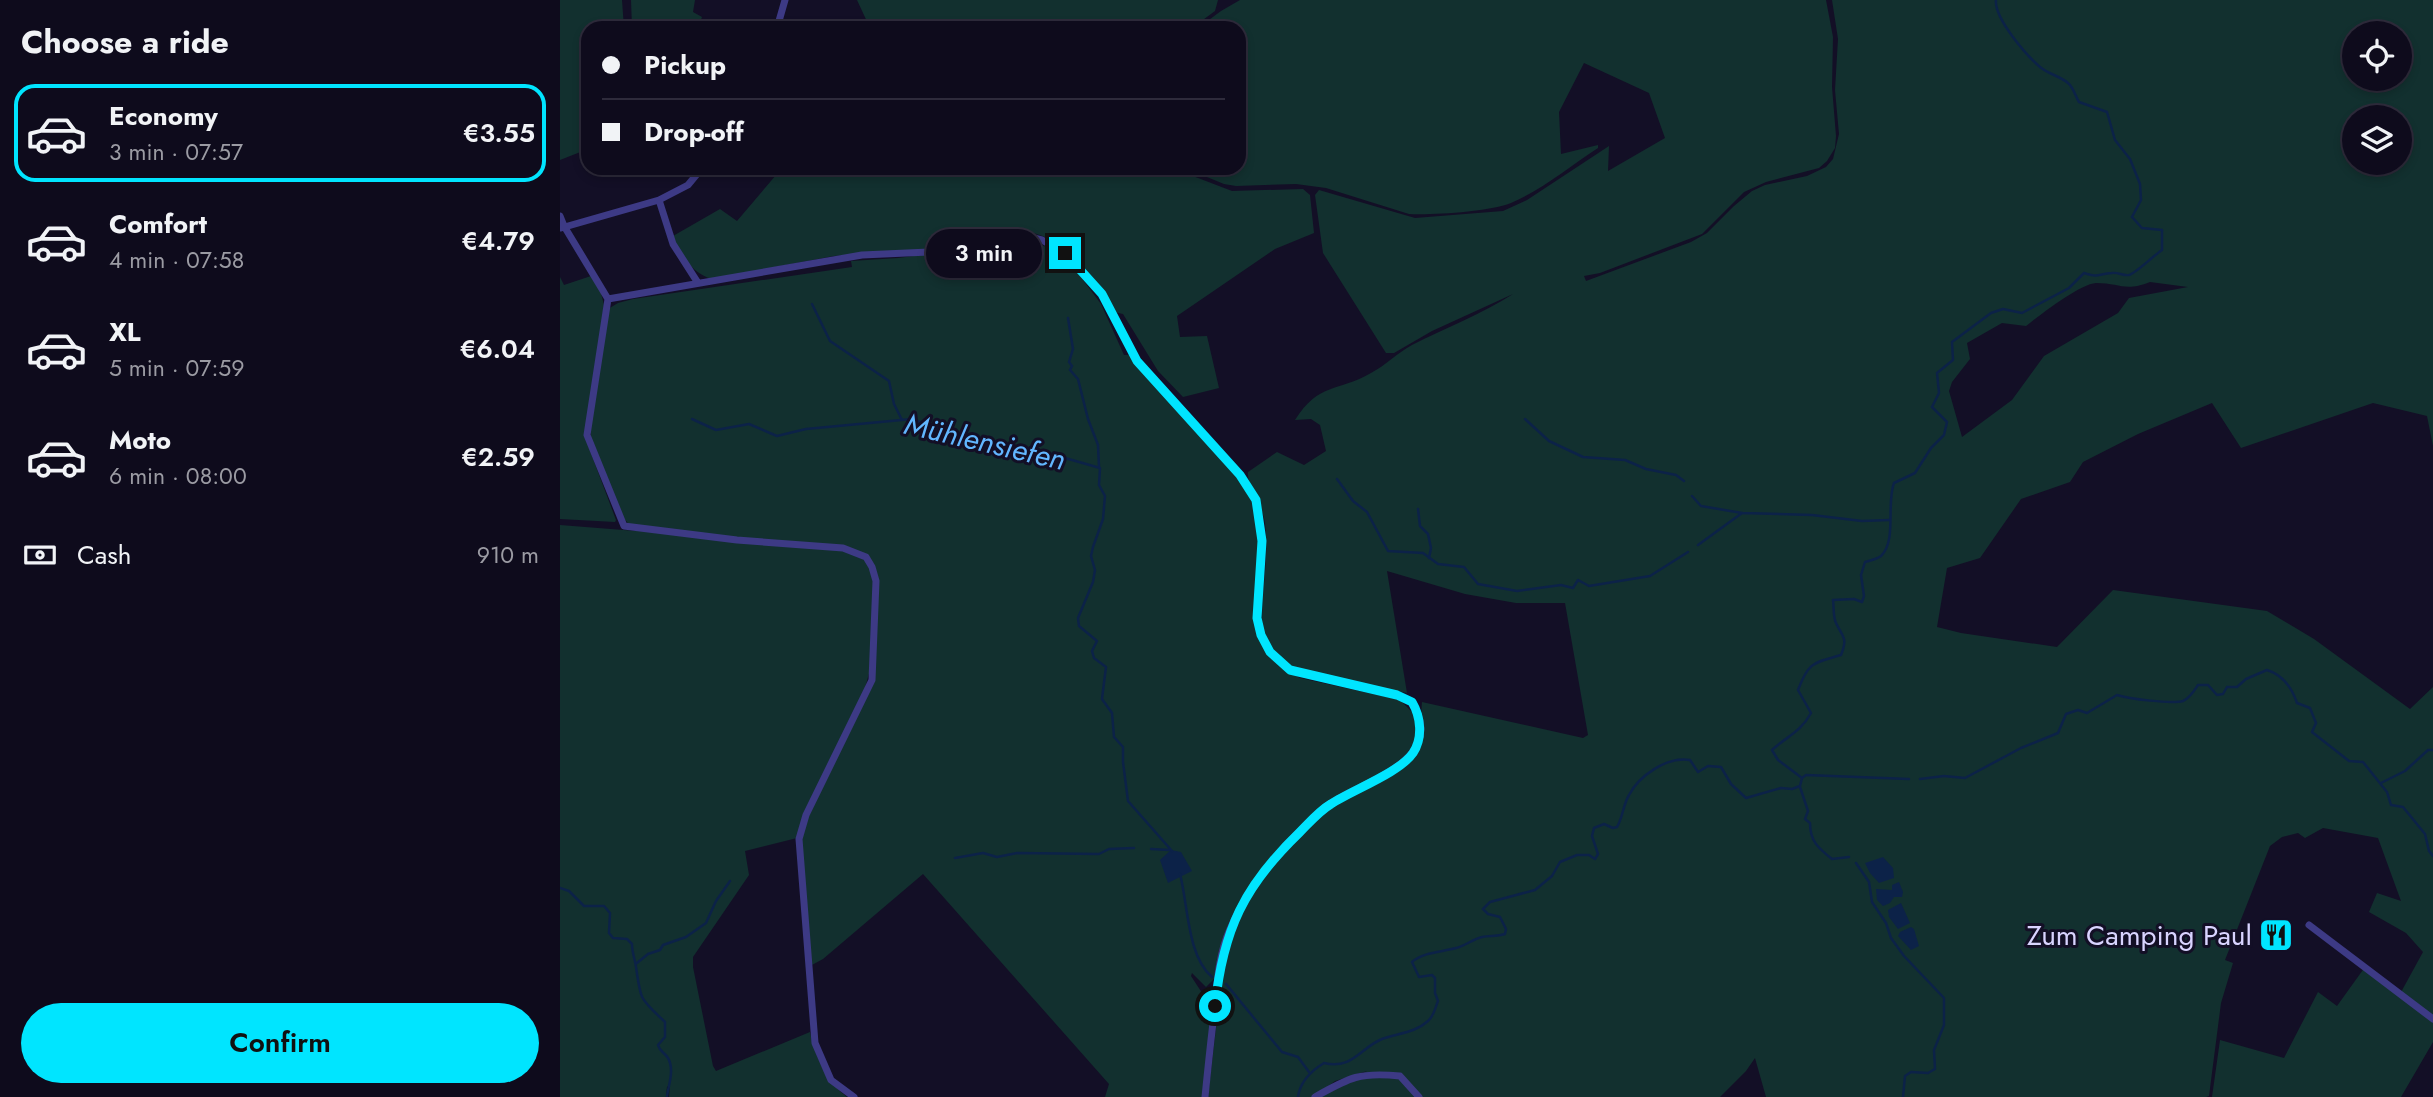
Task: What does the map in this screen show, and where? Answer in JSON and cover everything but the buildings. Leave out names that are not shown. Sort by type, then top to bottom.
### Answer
[{"type":"street","points":[[779,21],[785,0]]},
{"type":"street","points":[[562,227],[659,200],[688,185],[696,175]]},
{"type":"street","points":[[659,200],[673,244],[698,283]]},
{"type":"street","points":[[560,216],[562,227],[608,299],[587,435],[624,526],[737,540],[843,548],[866,557],[873,567],[876,581],[872,680],[806,816],[799,839],[815,1043],[831,1080],[854,1097]]},
{"type":"street","points":[[608,299],[862,255],[929,251],[991,232],[1005,232],[1042,240],[1065,253],[1102,294],[1137,361],[1240,475],[1256,500],[1262,541],[1257,618],[1261,635],[1270,652],[1290,670],[1397,695],[1412,702],[1420,725],[1418,744],[1407,760],[1328,805],[1290,842],[1254,883],[1229,931],[1219,967],[1205,1097]]},
{"type":"street","points":[[2309,925],[2433,1019]]},
{"type":"street","points":[[1315,1097],[1339,1083],[1373,1073],[1400,1076],[1419,1097]]},
{"type":"green space","points":[[560,0],[622,0],[624,21],[581,21],[581,152],[560,160]]},
{"type":"green space","points":[[631,0],[695,0],[693,12],[702,17],[701,21],[632,21]]},
{"type":"green space","points":[[857,0],[1218,0],[1215,11],[1201,21],[867,21]]},
{"type":"green space","points":[[1240,0],[1826,0],[1833,37],[1832,87],[1836,136],[1835,148],[1827,161],[1819,168],[1766,182],[1744,192],[1702,234],[1600,273],[1584,276],[1586,281],[1691,242],[1707,233],[1752,191],[1765,185],[1807,176],[1826,167],[1833,159],[1839,134],[1835,90],[1838,39],[1832,0],[2433,0],[2433,446],[2427,416],[2373,403],[2241,448],[2212,403],[2138,434],[2083,462],[2070,482],[2021,499],[1980,558],[1947,568],[1937,627],[2057,647],[2113,590],[2267,611],[2314,639],[2410,709],[2433,687],[2433,1042],[2401,1097],[2212,1097],[2220,1040],[2284,1058],[2318,992],[2337,1006],[2365,967],[2400,994],[2423,952],[2406,933],[2369,912],[2377,893],[2401,901],[2378,838],[2323,828],[2305,838],[2298,833],[2282,837],[2270,846],[2225,960],[2233,963],[2221,1003],[2209,1096],[2206,1097],[1766,1097],[1755,1058],[1720,1097],[1316,1097],[1367,1071],[1335,1081],[1314,1097],[1208,1097],[1224,959],[1238,918],[1267,873],[1308,827],[1335,806],[1392,776],[1411,759],[1421,738],[1422,702],[1583,738],[1588,735],[1565,603],[1516,603],[1465,594],[1387,571],[1407,693],[1343,682],[1310,673],[1285,662],[1269,644],[1262,621],[1265,523],[1248,472],[1277,452],[1304,465],[1326,451],[1320,425],[1311,419],[1295,420],[1312,399],[1371,373],[1412,345],[1513,294],[1432,331],[1394,353],[1386,353],[1323,253],[1315,195],[1319,190],[1415,218],[1503,211],[1527,200],[1609,146],[1608,171],[1665,138],[1649,93],[1584,63],[1559,112],[1561,154],[1598,145],[1598,148],[1545,185],[1511,203],[1475,211],[1409,214],[1326,188],[1296,184],[1224,184],[1202,175],[1246,175],[1246,21],[1207,21]],"holes":[[[2150,282],[2188,287],[2129,298],[2118,313],[2044,356],[2012,400],[1962,437],[1949,391],[1952,382],[1970,359],[1967,343],[2002,323],[2026,326],[2060,301],[2096,283],[2128,287]]]},
{"type":"green space","points":[[776,175],[1190,175],[1232,191],[1303,189],[1310,195],[1314,233],[1275,249],[1177,316],[1180,337],[1207,336],[1219,388],[1183,397],[1158,371],[1123,314],[1114,312],[1082,264],[1062,243],[1028,231],[1009,228],[990,230],[927,249],[834,256],[712,279],[699,273],[683,257],[673,236],[720,209],[737,221]]},
{"type":"green space","points":[[998,235],[1038,243],[1060,254],[1074,268],[1101,304],[1124,355],[1130,355],[1229,466],[1247,490],[1258,517],[1261,540],[1256,608],[1258,629],[1264,648],[1278,664],[1300,678],[1400,700],[1415,715],[1415,741],[1407,754],[1390,769],[1336,799],[1301,828],[1229,925],[1214,979],[1206,987],[1192,973],[1191,976],[1206,999],[1211,1018],[1203,1097],[1105,1097],[1109,1084],[923,874],[823,959],[810,966],[801,843],[807,820],[868,693],[870,670],[865,688],[797,838],[745,851],[749,875],[693,957],[716,1071],[810,1032],[823,1068],[833,1084],[847,1097],[669,1097],[670,1084],[666,1097],[560,1097],[560,525],[636,531],[623,518],[591,441],[608,309],[633,299],[852,267],[851,261],[937,253]]},
{"type":"green space","points":[[591,276],[600,289],[604,305],[586,440],[615,522],[560,519],[560,277],[564,285]]},
{"type":"water","points":[[1171,850],[1181,852],[1192,871],[1168,883],[1160,860]]},
{"type":"water","points":[[1883,857],[1893,868],[1894,878],[1879,883],[1865,863]]},
{"type":"water","points":[[1899,882],[1902,897],[1894,897],[1890,903],[1883,906],[1877,900],[1876,889],[1892,890],[1892,885]]},
{"type":"water","points":[[1901,903],[1910,923],[1898,929],[1889,917],[1888,910]]},
{"type":"water","points":[[1911,927],[1919,946],[1911,950],[1898,936],[1900,932]]},
{"type":"waterway","points":[[1298,1097],[1307,1077],[1324,1063],[1349,1061],[1374,1043],[1412,1030],[1428,1021],[1438,1001],[1435,978],[1432,975],[1419,977],[1412,962],[1422,956],[1459,947],[1485,936],[1505,934],[1506,929],[1500,917],[1488,914],[1483,909],[1490,902],[1535,890],[1552,876],[1560,862],[1577,855],[1589,855],[1595,859],[1598,854],[1592,836],[1594,828],[1604,824],[1617,827],[1634,788],[1663,764],[1690,760],[1698,772],[1708,766],[1721,767],[1731,784],[1746,798],[1781,788],[1792,789],[1800,786],[1802,778],[1778,760],[1772,750],[1798,730],[1811,713],[1798,690],[1809,668],[1818,662],[1841,655],[1844,641],[1835,621],[1833,600],[1854,599],[1862,602],[1864,596],[1861,575],[1865,562],[1881,556],[1889,541],[1894,483],[1915,473],[1931,448],[1944,435],[1947,422],[1932,407],[1939,393],[1937,373],[1953,360],[1952,342],[1991,313],[2003,309],[2022,313],[2069,288],[2084,273],[2129,275],[2162,250],[2162,230],[2142,228],[2132,217],[2141,200],[2140,184],[2130,159],[2115,140],[2107,112],[2079,102],[2068,83],[2034,61],[2005,26],[1996,0]]},
{"type":"waterway","points":[[812,304],[830,341],[889,381],[894,404],[902,420]]},
{"type":"waterway","points":[[1068,318],[1073,349],[1069,362],[1072,366],[1070,370],[1078,379],[1098,445],[1099,467]]},
{"type":"waterway","name":"Mühlensiefen","points":[[692,419],[716,430],[749,424],[777,436],[806,429],[912,419],[962,437],[986,440],[991,445],[999,443],[1015,454],[1031,451],[1036,454],[1051,454],[1100,468],[1099,485],[1105,496],[1103,519],[1091,556],[1095,570],[1093,582],[1078,618],[1079,626],[1097,641],[1092,651],[1094,658],[1106,667],[1102,699],[1112,713],[1114,737],[1123,747],[1128,801],[1172,851]]},
{"type":"waterway","points":[[1525,419],[1549,441],[1583,457],[1625,460],[1646,469],[1676,475],[1684,481]]},
{"type":"waterway","points":[[1337,479],[1353,501],[1367,512],[1388,551],[1423,553],[1438,564],[1464,567],[1478,584],[1517,591],[1561,585],[1573,588],[1578,580],[1589,586],[1650,576],[1688,552]]},
{"type":"waterway","points":[[1692,496],[1701,506],[1742,513]]},
{"type":"waterway","points":[[1418,509],[1420,526],[1428,534],[1431,548],[1429,558]]},
{"type":"waterway","points":[[1698,545],[1742,513],[1812,515],[1862,521],[1889,520]]},
{"type":"waterway","points":[[1920,779],[1944,776],[1965,778],[2021,748],[2058,733],[2066,714],[2078,710],[2087,713],[2117,695],[2150,701],[2183,701],[2198,685],[2208,685],[2217,695],[2223,694],[2227,687],[2237,687],[2246,679],[2267,670],[2286,683],[2297,703],[2310,708],[2316,723],[2312,732],[2349,761],[2363,762],[2387,792],[2391,805],[2403,807],[2425,834],[2433,856]]},
{"type":"waterway","points":[[2381,783],[2405,771],[2428,750],[2433,750]]},
{"type":"waterway","points":[[1802,778],[1806,775],[1909,779]]},
{"type":"waterway","points":[[1800,787],[1808,811],[1805,819],[1810,823],[1811,835],[1816,844],[1832,859],[1849,857]]},
{"type":"waterway","points":[[955,858],[983,853],[997,857],[1017,853],[1099,854],[1109,849],[1134,848]]},
{"type":"waterway","points":[[1151,849],[1169,850]]},
{"type":"waterway","points":[[1856,863],[1869,882],[1872,902],[1886,923],[1891,938],[1904,956],[1944,998],[1944,1025],[1934,1050],[1935,1069],[1928,1073],[1911,1072],[1905,1076],[1903,1097]]},
{"type":"waterway","name":"Mühlensiefen","points":[[1180,874],[1193,943],[1204,968],[1212,977]]},
{"type":"waterway","points":[[637,963],[648,954],[660,950],[663,945],[686,937],[706,923],[716,901],[730,881]]},
{"type":"waterway","points":[[560,888],[569,891],[584,906],[604,906],[610,913],[609,933],[613,938],[627,939],[632,944],[643,999],[665,1022],[665,1037],[658,1045],[668,1058],[671,1068],[667,1097]]},
{"type":"waterway","name":"Mühlensiefen","points":[[1226,984],[1282,1052],[1298,1057],[1309,1072]]},
{"type":"place","name":"Zum Camping Paul","points":[[2276,935]]},
{"type":"route","points":[[1065,253],[1102,294],[1137,361],[1240,475],[1256,500],[1262,541],[1257,618],[1261,635],[1270,652],[1290,670],[1397,695],[1412,702],[1420,725],[1418,744],[1407,760],[1328,805],[1290,842],[1254,883],[1229,931],[1219,967],[1215,1006]]}]
